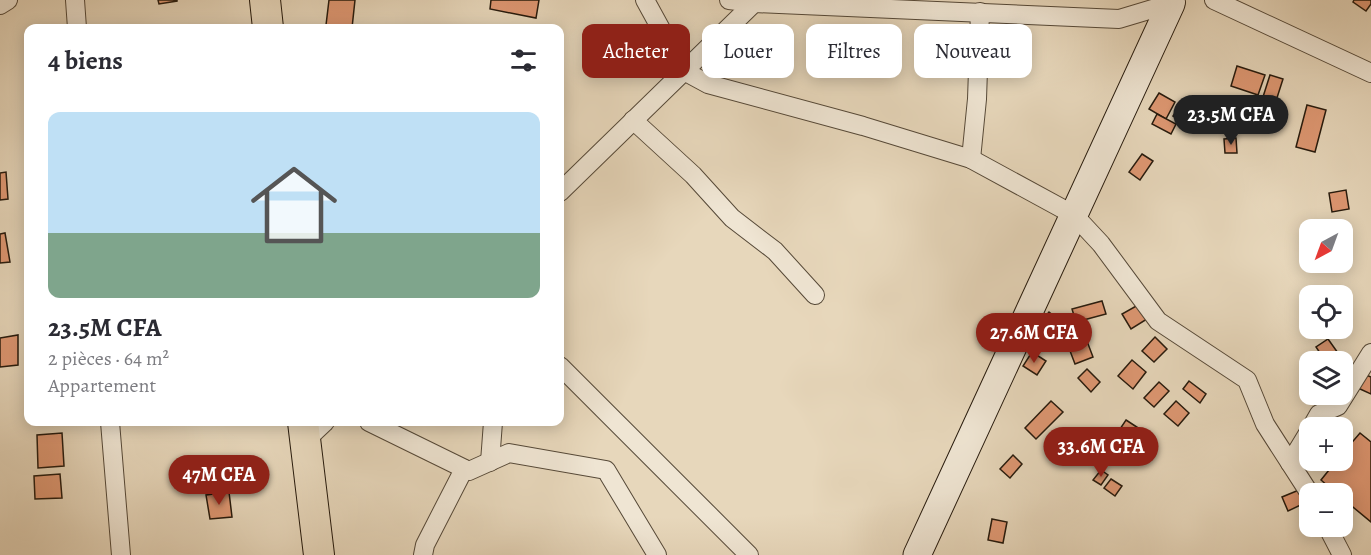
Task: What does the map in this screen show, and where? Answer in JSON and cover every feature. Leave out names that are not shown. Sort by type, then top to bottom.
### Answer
[{"type":"main road","points":[[265,0],[268,24]]},
{"type":"main road","points":[[311,428],[320,555]]},
{"type":"street","points":[[0,5],[8,0]]},
{"type":"street","points":[[75,0],[77,24]]},
{"type":"street","points":[[645,0],[658,24]]},
{"type":"street","points":[[729,0],[1119,19],[1173,1]]},
{"type":"street","points":[[1214,0],[1371,73]]},
{"type":"street","points":[[690,64],[755,1]]},
{"type":"street","points":[[917,555],[1173,1]]},
{"type":"street","points":[[971,159],[977,99],[980,12]]},
{"type":"street","points":[[690,74],[708,84],[863,126],[971,159],[1074,215],[1101,244],[1158,321],[1247,381],[1265,424],[1303,483]]},
{"type":"street","points":[[564,188],[676,78]]},
{"type":"street","points":[[633,120],[693,175],[732,218],[775,251],[815,295]]},
{"type":"street","points":[[1317,417],[1319,414],[1338,406],[1371,352]]},
{"type":"street","points":[[564,370],[749,555]]},
{"type":"street","points":[[110,426],[121,555]]},
{"type":"street","points":[[377,426],[469,471],[509,453],[606,470],[657,555]]},
{"type":"street","points":[[490,462],[493,426]]},
{"type":"street","points":[[1290,464],[1299,448]]},
{"type":"street","points":[[423,555],[425,545],[464,469]]},
{"type":"street","points":[[1333,537],[1342,555]]},
{"type":"building","points":[[158,0],[177,0],[177,1],[159,4]]},
{"type":"building","points":[[329,0],[355,0],[352,24],[326,24]]},
{"type":"building","points":[[491,0],[539,0],[536,18],[490,9]]},
{"type":"building","points":[[1354,0],[1371,0],[1371,4],[1366,11],[1353,2]]},
{"type":"building","points":[[1237,66],[1265,75],[1258,95],[1231,86]]},
{"type":"building","points":[[1270,75],[1283,79],[1275,104],[1262,100]]},
{"type":"building","points":[[1159,93],[1175,102],[1166,119],[1149,109]]},
{"type":"building","points":[[1307,105],[1326,110],[1315,152],[1296,147]]},
{"type":"building","points":[[1180,106],[1192,114],[1186,124],[1173,116]]},
{"type":"building","points":[[1157,114],[1176,124],[1171,134],[1152,124]]},
{"type":"building","points":[[1236,138],[1237,153],[1225,153],[1224,139]]},
{"type":"building","points":[[1142,154],[1153,161],[1140,180],[1129,172]]},
{"type":"building","points":[[6,172],[8,199],[0,200],[0,173]]},
{"type":"building","points":[[1346,190],[1349,209],[1332,212],[1329,193]]},
{"type":"building","points":[[5,233],[10,262],[0,263],[0,234]]},
{"type":"building","points":[[1102,301],[1106,314],[1076,322],[1072,309]]},
{"type":"building","points":[[1138,305],[1147,319],[1131,329],[1122,314]]},
{"type":"building","points":[[1049,312],[1064,324],[1052,338],[1037,326]]},
{"type":"building","points":[[1082,328],[1093,357],[1075,364],[1064,335]]},
{"type":"building","points":[[18,335],[18,365],[0,367],[0,338]]},
{"type":"building","points":[[1155,337],[1167,349],[1154,362],[1142,351]]},
{"type":"building","points":[[1328,339],[1337,351],[1319,351],[1316,347]]},
{"type":"building","points":[[1032,352],[1046,361],[1037,375],[1023,366]]},
{"type":"building","points":[[1132,360],[1146,372],[1133,389],[1118,376]]},
{"type":"building","points":[[1087,369],[1100,382],[1091,392],[1078,378]]},
{"type":"building","points":[[1364,374],[1371,377],[1371,394],[1358,388]]},
{"type":"building","points":[[1189,381],[1206,394],[1200,403],[1183,389]]},
{"type":"building","points":[[1159,382],[1169,391],[1154,407],[1144,398]]},
{"type":"building","points":[[1051,401],[1063,412],[1036,439],[1025,428]]},
{"type":"building","points":[[1176,401],[1189,413],[1178,426],[1164,414]]},
{"type":"building","points":[[1126,420],[1146,433],[1141,442],[1120,429]]},
{"type":"building","points":[[1104,429],[1123,441],[1116,453],[1097,441]]},
{"type":"building","points":[[62,433],[64,466],[38,468],[37,435]]},
{"type":"building","points":[[1360,433],[1371,442],[1371,522],[1353,507],[1353,483],[1324,483],[1321,480],[1328,471],[1353,471],[1353,441]]},
{"type":"building","points":[[1013,455],[1022,464],[1010,478],[1000,469]]},
{"type":"building","points":[[1101,470],[1108,475],[1101,485],[1093,480]]},
{"type":"building","points":[[60,474],[62,498],[35,499],[34,476]]},
{"type":"building","points":[[1111,479],[1122,486],[1115,496],[1104,488]]},
{"type":"building","points":[[1299,490],[1299,506],[1288,511],[1282,497]]},
{"type":"building","points":[[229,492],[232,517],[210,519],[206,495]]},
{"type":"building","points":[[992,519],[1007,522],[1003,543],[988,540]]}]
